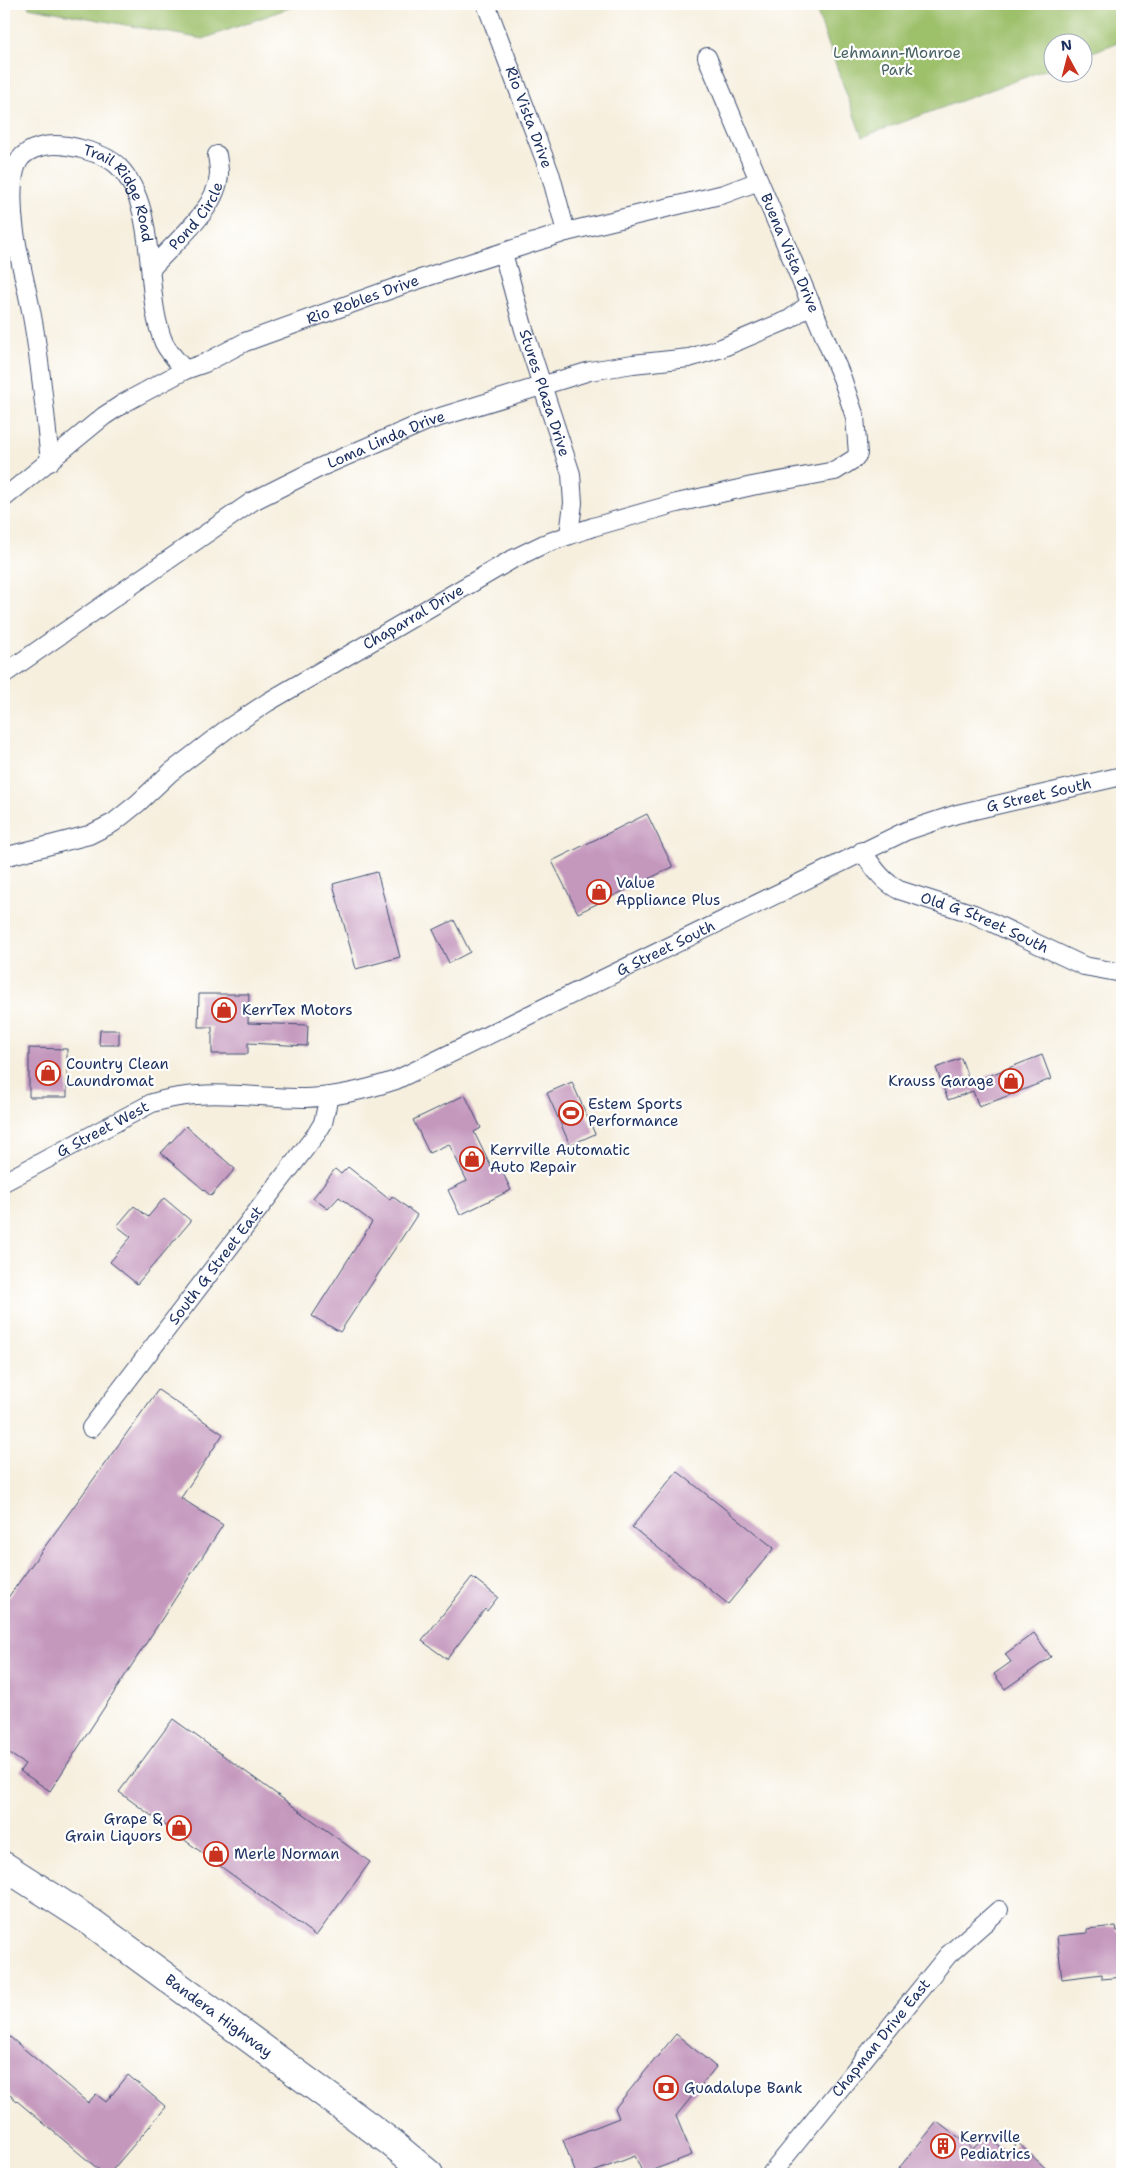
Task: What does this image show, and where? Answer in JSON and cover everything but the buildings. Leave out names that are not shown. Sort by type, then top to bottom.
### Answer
[{"type":"main road","name":"Bandera Highway","points":[[4,1866],[91,1922],[388,2141],[428,2174]]},
{"type":"street","name":"Rio Vista Drive","points":[[486,4],[551,176],[566,232]]},
{"type":"street","name":"Buena Vista Drive","points":[[707,56],[842,378],[855,417],[858,454]]},
{"type":"street","name":"Trail Ridge Road","points":[[50,462],[32,317],[25,279],[16,250],[13,182],[21,155],[29,150],[46,145],[71,146],[98,154],[118,165],[130,182],[140,205],[158,322],[164,342],[185,370]]},
{"type":"street","name":"Pond Circle","points":[[151,269],[202,214],[213,197],[219,175],[217,154]]},
{"type":"street","name":"Rio Robles Drive","points":[[4,498],[104,416],[185,370],[204,363],[245,342],[366,298],[566,232],[724,194],[759,182]]},
{"type":"street","points":[[4,236],[16,250]]},
{"type":"street","name":"Stures Plaza Drive","points":[[503,253],[542,386],[571,474],[573,502],[569,535]]},
{"type":"street","name":"Loma Linda Drive","points":[[4,674],[253,501],[321,466],[390,436],[466,408],[590,371],[689,358],[720,349],[790,319],[811,303]]},
{"type":"street","name":"Chaparral Drive","points":[[4,857],[89,835],[113,823],[138,804],[171,772],[227,729],[268,702],[511,560],[569,535],[686,501],[752,486],[835,471],[854,459],[858,454]]},
{"type":"street","name":"G Street South","points":[[328,1096],[370,1089],[396,1080],[906,831],[957,814],[1122,776]]},
{"type":"street","name":"Old G Street South","points":[[862,851],[887,884],[899,890],[974,914],[1084,966],[1122,973]]},
{"type":"street","name":"G Street West","points":[[4,1182],[152,1103],[167,1098],[206,1093],[306,1098],[328,1096]]},
{"type":"street","name":"South G Street East","points":[[91,1428],[317,1133],[324,1123],[328,1096]]},
{"type":"street","name":"Chapman Drive East","points":[[771,2174],[948,1955],[999,1910]]},
{"type":"green space","points":[[29,4],[300,4],[203,39],[28,7]]},
{"type":"green space","name":"Lehmann-Monroe Park","points":[[814,4],[1122,4],[1122,41],[1094,51],[1094,32],[1044,32],[1044,70],[862,137]]},
{"type":"place","name":"Value Appliance Plus","points":[[599,892]]},
{"type":"place","name":"KerrTex Motors","points":[[224,1010]]},
{"type":"place","name":"Country Clean Laundromat","points":[[48,1073]]},
{"type":"place","name":"Krauss Garage","points":[[1011,1081]]},
{"type":"place","name":"Estem Sports Performance","points":[[571,1113]]},
{"type":"place","name":"Kerrville Automatic Auto Repair","points":[[472,1159]]},
{"type":"place","name":"Grape & Grain Liquors","points":[[179,1828]]},
{"type":"place","name":"Merle Norman","points":[[216,1854]]},
{"type":"place","name":"Guadalupe Bank","points":[[666,2088]]},
{"type":"place","name":"Kerrville Pediatrics","points":[[943,2146]]}]
